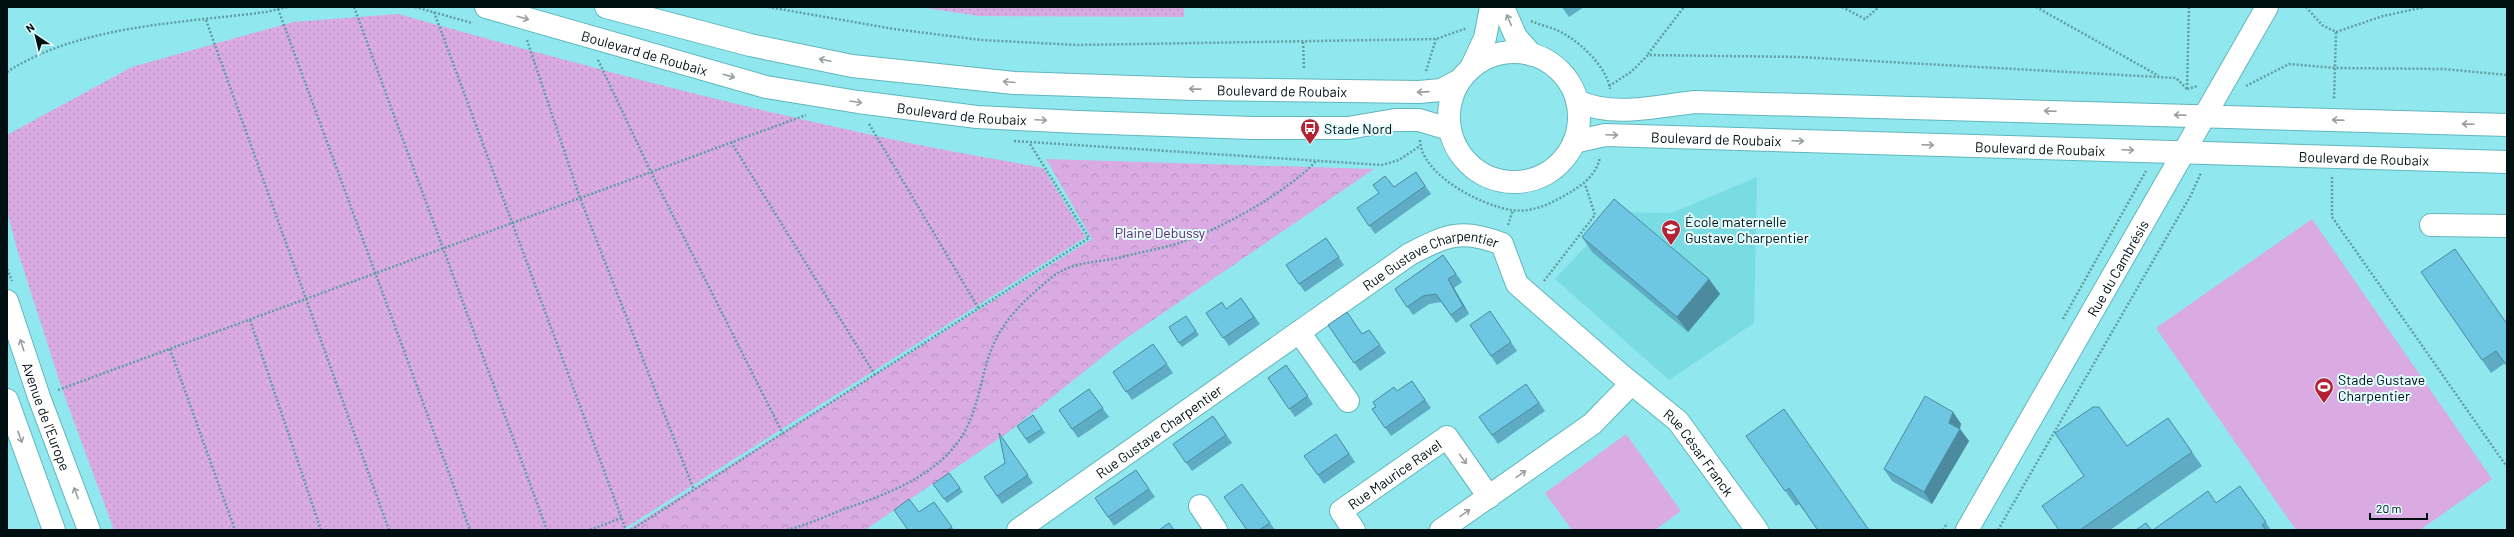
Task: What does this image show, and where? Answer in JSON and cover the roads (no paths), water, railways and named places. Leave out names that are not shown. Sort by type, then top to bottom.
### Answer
[{"type":"main road","name":"Boulevard de Roubaix","points":[[486,7],[766,87],[858,102],[977,117],[1040,120],[1253,128],[1348,128],[1395,120],[1419,120],[1449,129]]},
{"type":"main road","name":"Boulevard de Roubaix","points":[[606,7],[750,45],[852,66],[1014,83],[1200,89],[1420,92],[1441,90],[1465,74]]},
{"type":"main road","points":[[1465,74],[1484,59],[1500,53],[1516,52],[1532,55],[1556,67],[1569,83],[1577,101],[1578,129],[1574,142],[1564,158],[1551,170],[1534,179],[1516,182],[1498,180],[1480,173],[1466,162],[1455,147],[1449,129],[1448,112],[1452,96],[1485,38],[1491,7]]},
{"type":"main road","points":[[1503,7],[1516,37],[1532,55]]},
{"type":"main road","name":"Rue du Cambrésis","points":[[1967,530],[2267,7]]},
{"type":"main road","name":"Boulevard de Roubaix","points":[[1577,101],[1589,107],[1609,110],[1695,102],[2507,125]]},
{"type":"main road","name":"Boulevard de Roubaix","points":[[1574,142],[1605,135],[2507,162]]},
{"type":"main road","points":[[2431,225],[2507,226]]},
{"type":"main road","name":"Rue Gustave Charpentier","points":[[1018,530],[1410,254],[1451,235],[1480,235],[1502,244],[1517,284],[1631,384]]},
{"type":"main road","name":"Avenue de l'Europe","points":[[7,301],[39,397],[90,530]]},
{"type":"main road","points":[[1299,332],[1348,401]]},
{"type":"main road","points":[[1441,530],[1592,424],[1631,384]]},
{"type":"main road","name":"Rue César Franck","points":[[1631,384],[1678,421],[1757,530]]},
{"type":"main road","points":[[7,400],[54,530]]},
{"type":"main road","name":"Rue Maurice Ravel","points":[[1354,530],[1341,512],[1447,437],[1489,497]]},
{"type":"main road","points":[[1200,506],[1216,530]]},
{"type":"place","name":"Stade Nord","points":[[1310,145]]},
{"type":"place","name":"École maternelle Gustave Charpentier","points":[[1671,246]]},
{"type":"place","name":"Stade Gustave Charpentier","points":[[2324,404]]},
{"type":"park label","name":"Plaine Debussy","points":[[1160,232]]}]
